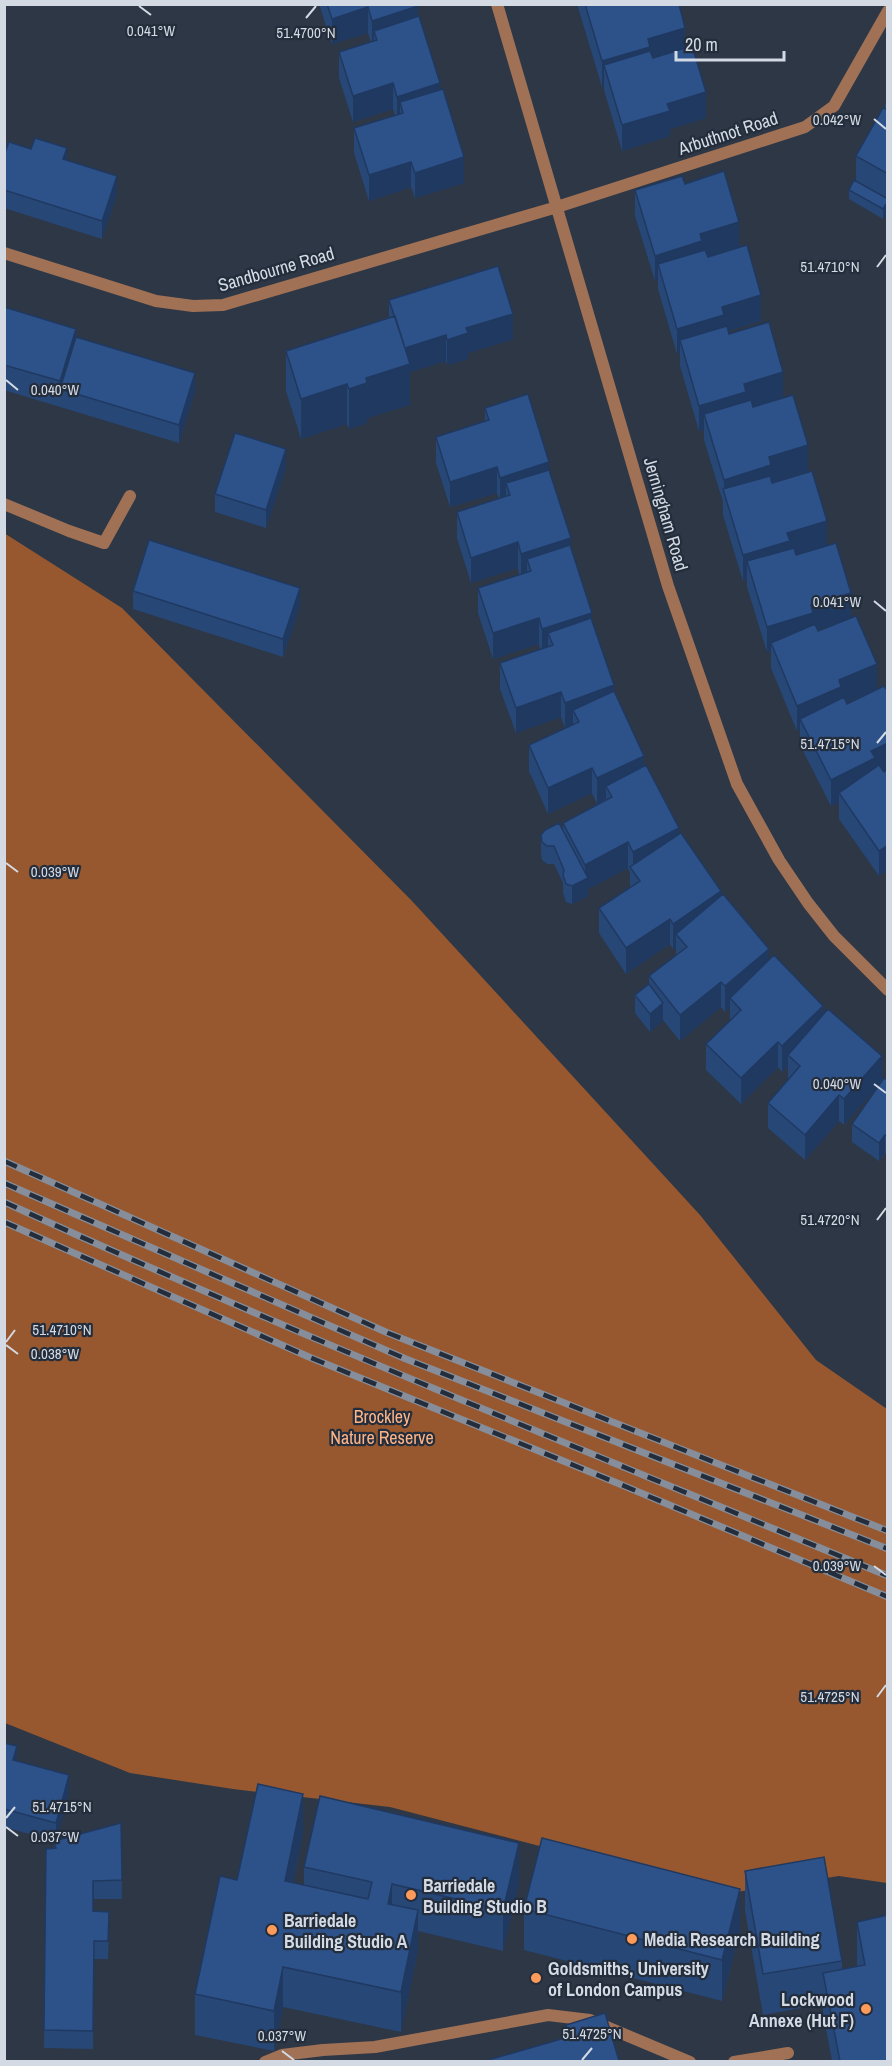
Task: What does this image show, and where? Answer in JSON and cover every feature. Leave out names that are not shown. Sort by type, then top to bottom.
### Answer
[{"type":"street","name":"Jerningham Road","points":[[497,4],[668,586],[737,784],[779,860],[808,903],[834,936],[888,990]]},
{"type":"street","name":"Arbuthnot Road","points":[[557,207],[806,127],[834,106],[888,11]]},
{"type":"street","name":"Sandbourne Road","points":[[4,253],[156,301],[193,306],[223,305],[557,207]]},
{"type":"street","points":[[4,504],[104,543],[130,496]]},
{"type":"street","points":[[265,2061],[282,2055],[323,2050],[375,2048],[548,2015],[590,2020],[690,2061]]},
{"type":"street","points":[[734,2061],[788,2053]]},
{"type":"green space","name":"Brockley Nature Reserve","points":[[4,533],[122,608],[412,901],[700,1215],[816,1360],[887,1409],[887,1883],[839,1876],[723,1894],[390,1807],[233,1789],[130,1773],[5,1723]]},
{"type":"building","points":[[327,4],[417,4],[418,6],[372,21],[368,7],[332,19]]},
{"type":"building","points":[[585,4],[679,4],[685,28],[648,39],[650,47],[602,61]]},
{"type":"building","points":[[419,16],[440,83],[397,97],[393,83],[353,96],[339,52],[377,40],[374,31]]},
{"type":"building","points":[[692,46],[706,92],[667,104],[670,111],[622,125],[604,65],[650,51],[653,58]]},
{"type":"building","points":[[443,89],[464,157],[415,173],[411,162],[369,175],[354,128],[403,113],[400,102]]},
{"type":"building","points":[[883,108],[888,110],[888,174],[856,156]]},
{"type":"building","points":[[35,138],[67,148],[63,159],[117,176],[102,221],[4,190],[4,155],[9,142],[31,149]]},
{"type":"building","points":[[724,171],[739,222],[700,234],[702,241],[655,256],[635,190],[682,176],[685,184]]},
{"type":"building","points":[[854,180],[888,199],[883,209],[849,190]]},
{"type":"building","points":[[747,245],[761,295],[722,307],[724,315],[677,329],[658,264],[705,250],[708,257]]},
{"type":"building","points":[[498,266],[513,314],[466,328],[468,333],[447,340],[446,335],[405,348],[389,300]]},
{"type":"building","points":[[4,307],[76,329],[60,381],[4,365]]},
{"type":"building","points":[[395,316],[410,364],[366,378],[367,383],[349,389],[347,384],[301,399],[286,351]]},
{"type":"building","points":[[769,322],[783,372],[744,384],[746,392],[699,406],[680,340],[727,326],[729,334]]},
{"type":"building","points":[[76,337],[195,373],[179,425],[60,389]]},
{"type":"building","points":[[528,394],[549,462],[500,478],[497,467],[450,482],[436,437],[489,420],[485,408]]},
{"type":"building","points":[[793,395],[808,445],[769,457],[771,465],[724,480],[704,414],[751,400],[753,407]]},
{"type":"building","points":[[235,433],[286,449],[266,510],[215,494]]},
{"type":"building","points":[[549,470],[571,538],[521,554],[518,542],[471,558],[457,512],[510,495],[506,483]]},
{"type":"building","points":[[812,471],[827,521],[787,533],[790,541],[743,555],[723,489],[770,476],[772,483]]},
{"type":"building","points":[[149,540],[300,588],[283,639],[133,591]]},
{"type":"building","points":[[836,543],[851,593],[811,605],[813,613],[767,627],[747,561],[794,548],[796,555]]},
{"type":"building","points":[[570,545],[592,613],[542,629],[539,618],[493,633],[478,588],[531,571],[527,559]]},
{"type":"building","points":[[856,616],[877,664],[839,680],[841,687],[797,706],[771,643],[815,624],[818,631]]},
{"type":"building","points":[[591,618],[614,685],[565,703],[561,692],[516,708],[500,663],[553,645],[548,633]]},
{"type":"building","points":[[884,686],[888,692],[888,743],[871,751],[875,758],[831,780],[800,719],[844,697],[847,704]]},
{"type":"building","points":[[614,691],[644,756],[597,778],[592,768],[548,788],[529,745],[579,722],[573,710]]},
{"type":"building","points":[[646,765],[679,828],[633,852],[628,842],[585,865],[563,823],[612,797],[606,786]]},
{"type":"building","points":[[879,765],[884,772],[888,769],[888,845],[879,851],[839,793]]},
{"type":"building","points":[[559,823],[588,878],[572,886],[566,884],[564,870],[554,846],[547,846],[542,842],[541,835],[545,830]]},
{"type":"building","points":[[681,833],[721,891],[673,924],[670,919],[626,948],[599,908],[640,881],[630,867]]},
{"type":"building","points":[[723,894],[769,949],[725,986],[721,982],[680,1015],[649,976],[687,947],[676,934]]},
{"type":"building","points":[[774,955],[823,1006],[782,1046],[778,1042],[741,1078],[706,1044],[741,1010],[730,998]]},
{"type":"building","points":[[649,984],[663,1003],[650,1014],[635,995]]},
{"type":"building","points":[[828,1009],[882,1056],[844,1099],[839,1095],[805,1135],[768,1103],[800,1066],[788,1055]]},
{"type":"building","points":[[884,1078],[888,1080],[888,1136],[885,1135],[879,1143],[852,1124]]},
{"type":"building","points":[[4,1743],[17,1746],[13,1760],[69,1775],[56,1823],[4,1809]]},
{"type":"building","points":[[258,1784],[303,1794],[285,1881],[368,1899],[372,1882],[304,1867],[320,1796],[519,1843],[503,1910],[392,1884],[388,1904],[418,1910],[401,1992],[283,1967],[274,2011],[195,1994],[220,1876],[237,1880]]},
{"type":"building","points":[[121,1823],[122,1880],[93,1881],[93,1911],[109,1912],[108,1941],[94,1941],[93,2031],[44,2030],[46,1849],[56,1848],[54,1841]]},
{"type":"building","points":[[542,1838],[740,1889],[722,1960],[524,1909]]},
{"type":"building","points":[[824,1857],[842,1961],[763,1974],[745,1871]]},
{"type":"building","name":"Lockwood Annexe (Hut F)","points":[[888,1915],[888,2061],[840,2061],[823,1973],[865,1965],[857,1922]]},
{"type":"building","points":[[605,2013],[619,2061],[485,2061],[565,2038],[566,2025]]},
{"type":"railway","points":[[4,1161],[388,1333],[888,1531]]},
{"type":"railway","points":[[4,1183],[406,1359],[888,1549]]},
{"type":"railway","points":[[4,1202],[334,1346],[888,1576]]},
{"type":"railway","points":[[4,1222],[309,1357],[888,1597]]},
{"type":"place","name":"Barriedale Building Studio B","points":[[411,1895]]},
{"type":"place","name":"Barriedale Building Studio A","points":[[272,1930]]},
{"type":"place","name":"Media Research Building","points":[[632,1939]]},
{"type":"place","name":"Goldsmiths, University of London Campus","points":[[536,1978]]},
{"type":"place","name":"Lockwood Annexe (Hut F)","points":[[866,2009]]}]
